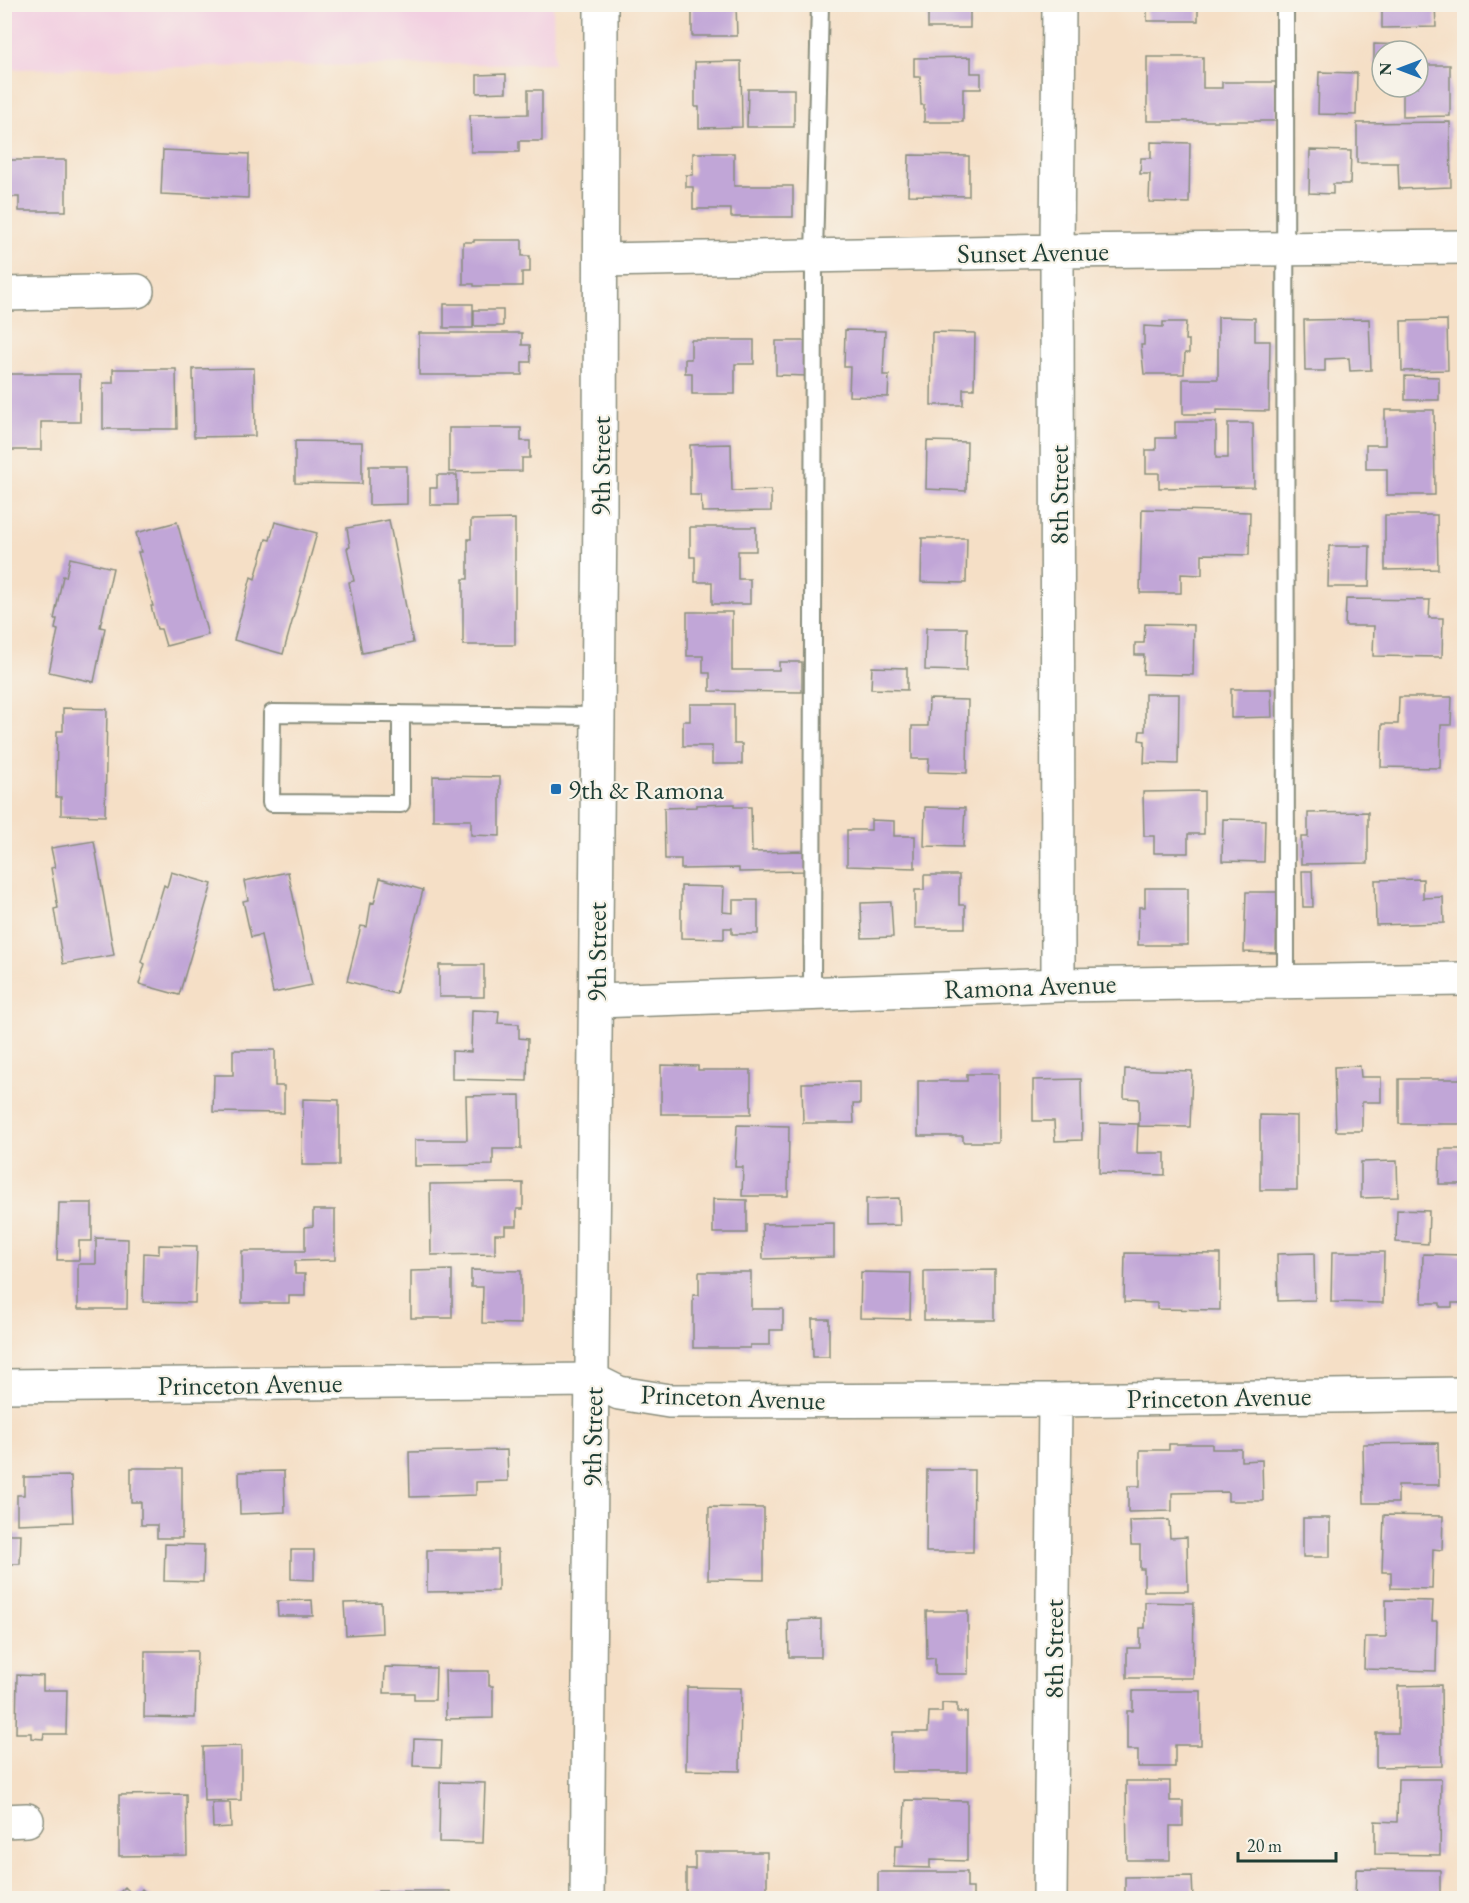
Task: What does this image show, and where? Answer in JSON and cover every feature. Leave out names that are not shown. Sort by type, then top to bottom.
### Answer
[{"type":"street","name":"9th Street","points":[[587,1899],[596,1001],[601,4]]},
{"type":"street","name":"8th Street","points":[[1058,985],[1059,4]]},
{"type":"street","name":"Sunset Avenue","points":[[601,260],[1057,251],[1464,247]]},
{"type":"street","points":[[4,294],[137,291]]},
{"type":"street","name":"Ramona Avenue","points":[[596,1001],[1058,985],[1464,979]]},
{"type":"street","name":"Princeton Avenue","points":[[4,1386],[593,1380],[619,1393],[669,1401],[1055,1400],[1464,1394]]},
{"type":"street","name":"8th Street","points":[[1050,1899],[1055,1400]]},
{"type":"lane","points":[[812,994],[814,256],[820,4]]},
{"type":"lane","points":[[1285,4],[1286,981]]},
{"type":"lane","points":[[401,714],[400,804],[271,803],[272,713],[401,714],[598,716]]},
{"type":"shaded area","points":[[4,5],[553,5],[554,63],[5,69]]},
{"type":"building","points":[[692,4],[736,4],[737,36],[692,36]]},
{"type":"building","points":[[920,4],[970,4],[970,28],[928,28],[928,12],[920,12]]},
{"type":"building","points":[[1147,4],[1198,4],[1198,21],[1147,21]]},
{"type":"building","points":[[1382,4],[1435,4],[1436,27],[1382,28]]},
{"type":"building","points":[[971,57],[971,73],[981,73],[981,89],[963,89],[963,122],[924,122],[920,77],[914,77],[914,58]]},
{"type":"building","points":[[1147,57],[1203,57],[1203,88],[1222,88],[1222,82],[1276,82],[1276,121],[1147,121]]},
{"type":"building","points":[[741,61],[742,127],[699,128],[699,107],[695,107],[695,62]]},
{"type":"building","points":[[1430,65],[1450,65],[1450,116],[1403,117],[1403,99],[1430,99]]},
{"type":"building","points":[[1319,72],[1357,73],[1356,115],[1318,114]]},
{"type":"building","points":[[506,74],[506,92],[477,93],[477,75]]},
{"type":"building","points":[[748,89],[794,89],[794,127],[747,127]]},
{"type":"building","points":[[528,90],[542,90],[542,141],[519,141],[519,152],[471,152],[470,115],[528,114]]},
{"type":"building","points":[[1450,122],[1451,187],[1399,189],[1398,163],[1357,163],[1357,123]]},
{"type":"building","points":[[1151,142],[1190,143],[1189,203],[1149,202],[1150,174],[1140,174],[1141,158],[1151,158]]},
{"type":"building","points":[[163,150],[249,154],[248,198],[161,194]]},
{"type":"building","points":[[1310,150],[1351,151],[1350,184],[1333,184],[1333,194],[1309,193]]},
{"type":"building","points":[[693,153],[734,153],[734,186],[793,186],[793,217],[731,217],[731,209],[693,209],[693,187],[686,187],[686,175],[693,175]]},
{"type":"building","points":[[909,155],[969,156],[969,196],[908,195]]},
{"type":"building","points":[[4,160],[66,160],[66,211],[19,211],[19,197],[4,197]]},
{"type":"building","points":[[474,240],[522,240],[522,256],[530,256],[530,272],[522,272],[522,286],[463,284],[463,242],[474,242]]},
{"type":"building","points":[[444,304],[473,304],[473,328],[444,328]]},
{"type":"building","points":[[474,310],[503,310],[503,326],[474,326]]},
{"type":"building","points":[[1218,317],[1255,318],[1255,341],[1270,341],[1269,411],[1217,410],[1217,414],[1183,414],[1183,379],[1218,379]]},
{"type":"building","points":[[1369,319],[1371,370],[1350,371],[1349,358],[1325,359],[1325,371],[1305,371],[1304,320]]},
{"type":"building","points":[[1447,320],[1448,370],[1402,371],[1401,321]]},
{"type":"building","points":[[1163,322],[1186,322],[1185,340],[1189,340],[1189,353],[1185,353],[1184,374],[1144,374],[1141,345],[1144,345],[1144,326],[1163,327]]},
{"type":"building","points":[[845,330],[885,331],[883,375],[889,375],[888,397],[849,396],[850,367],[844,367]]},
{"type":"building","points":[[932,332],[975,333],[974,389],[963,389],[963,405],[931,405]]},
{"type":"building","points":[[419,333],[522,333],[522,345],[530,345],[531,362],[522,362],[522,375],[419,375]]},
{"type":"building","points":[[691,340],[754,340],[754,364],[735,364],[735,394],[692,394],[692,373],[685,373],[685,359],[691,359]]},
{"type":"building","points":[[776,341],[808,341],[808,376],[776,375]]},
{"type":"building","points":[[254,368],[255,436],[194,437],[193,369]]},
{"type":"building","points":[[113,369],[176,369],[177,429],[103,429],[103,383],[113,383]]},
{"type":"building","points":[[4,374],[80,374],[80,422],[41,422],[41,450],[7,450],[7,422],[4,422]]},
{"type":"building","points":[[1405,376],[1439,377],[1439,400],[1405,400]]},
{"type":"building","points":[[1385,410],[1434,410],[1435,495],[1387,495],[1387,469],[1366,469],[1366,445],[1385,445]]},
{"type":"building","points":[[1175,422],[1216,422],[1216,458],[1228,458],[1228,423],[1253,423],[1254,487],[1159,488],[1159,473],[1146,473],[1146,450],[1156,450],[1156,438],[1175,438]]},
{"type":"building","points":[[449,428],[521,428],[521,441],[530,441],[530,458],[522,458],[522,471],[449,472]]},
{"type":"building","points":[[295,441],[362,442],[362,484],[295,483]]},
{"type":"building","points":[[927,441],[967,442],[966,491],[926,489]]},
{"type":"building","points":[[731,444],[732,491],[771,490],[771,511],[702,512],[701,495],[690,495],[690,445]]},
{"type":"building","points":[[369,466],[407,466],[407,504],[369,505]]},
{"type":"building","points":[[437,475],[457,475],[457,505],[430,505],[430,488],[437,488]]},
{"type":"building","points":[[1142,509],[1250,512],[1249,555],[1202,554],[1202,575],[1181,574],[1181,593],[1140,593]]},
{"type":"building","points":[[1385,515],[1437,515],[1438,569],[1385,570]]},
{"type":"building","points":[[515,519],[515,645],[463,645],[463,579],[468,579],[468,539],[471,539],[471,520]]},
{"type":"building","points":[[389,520],[413,643],[362,653],[349,582],[354,581],[347,548],[350,547],[347,528]]},
{"type":"building","points":[[177,522],[208,635],[166,646],[161,629],[157,629],[138,552],[141,552],[136,533]]},
{"type":"building","points":[[275,522],[317,533],[283,654],[234,640],[251,577],[255,579],[266,539],[270,540]]},
{"type":"building","points":[[690,527],[756,527],[756,551],[738,551],[738,579],[750,579],[750,604],[712,604],[712,582],[695,582],[695,557],[690,557]]},
{"type":"building","points":[[922,538],[967,538],[966,583],[921,582]]},
{"type":"building","points":[[1329,546],[1370,546],[1369,587],[1328,587]]},
{"type":"building","points":[[70,558],[113,568],[100,627],[105,628],[94,682],[49,672],[58,630],[55,629],[57,619],[54,619],[63,576],[66,577]]},
{"type":"building","points":[[1346,599],[1430,600],[1429,618],[1443,618],[1442,657],[1373,656],[1374,626],[1345,626]]},
{"type":"building","points":[[687,612],[732,612],[732,670],[779,670],[779,662],[802,662],[802,692],[710,691],[710,673],[703,673],[703,656],[687,656]]},
{"type":"building","points":[[1145,624],[1194,625],[1193,675],[1143,674],[1144,655],[1135,655],[1135,643],[1144,643]]},
{"type":"building","points":[[926,628],[967,628],[966,671],[925,670]]},
{"type":"building","points":[[872,667],[907,668],[907,690],[871,689]]},
{"type":"building","points":[[1231,689],[1271,689],[1272,717],[1231,718]]},
{"type":"building","points":[[1145,694],[1179,694],[1178,764],[1144,763],[1145,741],[1139,740],[1140,731],[1145,731]]},
{"type":"building","points":[[1399,697],[1452,697],[1451,725],[1441,725],[1440,768],[1381,767],[1382,724],[1398,724]]},
{"type":"building","points":[[929,699],[968,700],[967,773],[928,772],[929,759],[912,759],[912,726],[928,726]]},
{"type":"building","points":[[690,704],[734,704],[734,744],[742,744],[742,764],[712,764],[712,746],[683,746],[683,721],[690,721]]},
{"type":"building","points":[[63,708],[107,709],[105,816],[61,815],[61,797],[56,797],[57,731],[63,731]]},
{"type":"building","points":[[433,776],[500,777],[500,836],[471,835],[471,820],[433,820]]},
{"type":"building","points":[[1204,791],[1204,834],[1188,834],[1188,853],[1154,853],[1154,836],[1144,836],[1143,792]]},
{"type":"building","points":[[734,804],[734,807],[751,807],[752,852],[807,851],[808,871],[739,872],[739,868],[681,869],[681,859],[665,859],[664,808]]},
{"type":"building","points":[[925,807],[965,808],[963,847],[924,846]]},
{"type":"building","points":[[1368,812],[1368,863],[1301,864],[1301,837],[1308,837],[1308,813]]},
{"type":"building","points":[[1223,819],[1265,820],[1264,862],[1222,861]]},
{"type":"building","points":[[871,820],[894,821],[894,836],[915,836],[915,868],[847,866],[847,830],[871,830]]},
{"type":"building","points":[[94,841],[114,955],[63,964],[54,909],[58,908],[51,868],[55,867],[51,848]]},
{"type":"building","points":[[1302,871],[1312,871],[1313,907],[1303,907]]},
{"type":"building","points":[[171,872],[212,884],[179,995],[139,984],[145,964],[141,962],[164,885],[167,887]]},
{"type":"building","points":[[288,872],[312,985],[273,993],[261,935],[251,937],[243,901],[248,900],[244,881]]},
{"type":"building","points":[[924,875],[959,875],[959,905],[965,905],[965,928],[915,928],[915,890],[924,890]]},
{"type":"building","points":[[380,878],[423,890],[396,994],[347,981],[361,926],[367,927],[371,902],[374,903]]},
{"type":"building","points":[[1423,879],[1423,898],[1443,897],[1444,923],[1376,925],[1375,880]]},
{"type":"building","points":[[681,886],[724,887],[723,912],[733,913],[733,900],[758,900],[758,934],[732,934],[732,928],[724,928],[724,939],[681,938]]},
{"type":"building","points":[[1145,888],[1188,888],[1188,945],[1138,945],[1139,907],[1145,907]]},
{"type":"building","points":[[1246,892],[1277,892],[1276,953],[1244,952]]},
{"type":"building","points":[[891,902],[893,937],[862,938],[861,903]]},
{"type":"building","points":[[439,965],[484,965],[484,997],[439,997]]},
{"type":"building","points":[[472,1010],[499,1011],[498,1023],[519,1024],[519,1038],[528,1039],[527,1081],[452,1079],[452,1051],[471,1052]]},
{"type":"building","points":[[233,1050],[275,1050],[275,1086],[284,1086],[284,1113],[213,1112],[214,1075],[233,1075]]},
{"type":"building","points":[[661,1065],[698,1066],[698,1070],[751,1070],[751,1114],[661,1114]]},
{"type":"building","points":[[1360,1066],[1361,1077],[1381,1077],[1381,1102],[1362,1102],[1362,1131],[1336,1131],[1334,1067]]},
{"type":"building","points":[[1125,1069],[1192,1071],[1190,1127],[1139,1126],[1139,1099],[1124,1098]]},
{"type":"building","points":[[967,1074],[998,1074],[998,1142],[963,1142],[963,1136],[918,1136],[918,1081],[967,1081]]},
{"type":"building","points":[[1081,1079],[1082,1140],[1055,1141],[1054,1121],[1033,1121],[1033,1080]]},
{"type":"building","points":[[1399,1079],[1461,1079],[1461,1124],[1399,1124]]},
{"type":"building","points":[[860,1082],[860,1104],[853,1104],[854,1123],[803,1123],[802,1083]]},
{"type":"building","points":[[520,1095],[521,1149],[493,1149],[493,1165],[415,1166],[415,1140],[467,1140],[466,1096]]},
{"type":"building","points":[[303,1099],[339,1100],[339,1165],[302,1165]]},
{"type":"building","points":[[1260,1115],[1297,1116],[1297,1190],[1260,1190]]},
{"type":"building","points":[[1100,1123],[1138,1124],[1137,1153],[1165,1153],[1165,1175],[1099,1173]]},
{"type":"building","points":[[737,1125],[789,1126],[788,1196],[742,1196],[743,1167],[735,1167]]},
{"type":"building","points":[[1440,1149],[1464,1149],[1464,1184],[1439,1184]]},
{"type":"building","points":[[1397,1161],[1398,1197],[1361,1198],[1361,1162]]},
{"type":"building","points":[[523,1183],[523,1209],[517,1209],[517,1226],[505,1226],[505,1234],[495,1234],[495,1254],[431,1255],[430,1184]]},
{"type":"building","points":[[899,1198],[900,1225],[866,1226],[866,1199]]},
{"type":"building","points":[[713,1199],[747,1200],[747,1233],[713,1233]]},
{"type":"building","points":[[59,1203],[92,1203],[92,1241],[79,1241],[79,1260],[57,1260]]},
{"type":"building","points":[[313,1210],[335,1210],[335,1260],[295,1261],[295,1274],[305,1274],[305,1296],[289,1296],[289,1303],[242,1303],[242,1251],[305,1251],[305,1227],[313,1226]]},
{"type":"building","points":[[1397,1210],[1429,1211],[1428,1244],[1396,1242]]},
{"type":"building","points":[[834,1223],[834,1257],[763,1259],[762,1224]]},
{"type":"building","points":[[96,1238],[128,1239],[127,1309],[78,1309],[78,1264],[96,1264]]},
{"type":"building","points":[[159,1245],[197,1246],[195,1303],[143,1302],[144,1253],[159,1254]]},
{"type":"building","points":[[1332,1252],[1384,1252],[1383,1303],[1331,1302]]},
{"type":"building","points":[[1125,1253],[1220,1254],[1220,1310],[1157,1309],[1157,1303],[1124,1302]]},
{"type":"building","points":[[1314,1253],[1315,1300],[1278,1301],[1277,1254]]},
{"type":"building","points":[[1423,1254],[1464,1255],[1464,1303],[1452,1303],[1452,1307],[1440,1307],[1440,1303],[1422,1303]]},
{"type":"building","points":[[452,1270],[452,1318],[411,1318],[411,1271]]},
{"type":"building","points":[[471,1270],[521,1271],[521,1324],[482,1323],[483,1287],[471,1287]]},
{"type":"building","points":[[995,1270],[995,1320],[924,1320],[924,1271]]},
{"type":"building","points":[[699,1272],[751,1272],[751,1309],[783,1309],[783,1330],[770,1330],[770,1345],[750,1345],[750,1348],[693,1348],[693,1295],[699,1295]]},
{"type":"building","points":[[861,1272],[911,1273],[910,1319],[860,1318]]},
{"type":"building","points":[[812,1319],[829,1319],[829,1357],[813,1357]]},
{"type":"building","points":[[1438,1443],[1439,1485],[1398,1485],[1398,1503],[1364,1503],[1363,1444]]},
{"type":"building","points":[[1169,1444],[1212,1444],[1212,1449],[1241,1449],[1241,1461],[1262,1460],[1263,1501],[1228,1501],[1228,1492],[1172,1493],[1172,1511],[1128,1512],[1128,1486],[1140,1486],[1140,1450],[1169,1450]]},
{"type":"building","points":[[507,1450],[508,1481],[476,1482],[476,1495],[410,1497],[409,1452]]},
{"type":"building","points":[[131,1468],[182,1468],[182,1538],[157,1538],[157,1525],[141,1525],[141,1502],[131,1502]]},
{"type":"building","points":[[927,1470],[974,1470],[973,1552],[926,1552]]},
{"type":"building","points":[[284,1471],[285,1512],[240,1514],[239,1472]]},
{"type":"building","points":[[71,1476],[73,1522],[17,1524],[17,1495],[24,1495],[24,1477]]},
{"type":"building","points":[[709,1507],[764,1508],[764,1580],[708,1579]]},
{"type":"building","points":[[1384,1515],[1443,1516],[1442,1550],[1433,1549],[1432,1589],[1391,1588],[1391,1572],[1382,1572]]},
{"type":"building","points":[[1303,1518],[1330,1518],[1330,1557],[1303,1557]]},
{"type":"building","points":[[1169,1520],[1170,1538],[1187,1537],[1188,1591],[1144,1591],[1144,1569],[1140,1569],[1140,1545],[1131,1545],[1130,1521]]},
{"type":"building","points":[[4,1534],[21,1534],[20,1564],[4,1564]]},
{"type":"building","points":[[165,1544],[204,1545],[203,1582],[164,1581]]},
{"type":"building","points":[[291,1550],[314,1550],[314,1580],[291,1579]]},
{"type":"building","points":[[427,1550],[498,1550],[498,1591],[427,1592]]},
{"type":"building","points":[[312,1600],[313,1616],[278,1616],[277,1601]]},
{"type":"building","points":[[1386,1600],[1433,1601],[1432,1621],[1437,1621],[1436,1671],[1364,1669],[1365,1637],[1386,1637]]},
{"type":"building","points":[[381,1602],[382,1633],[346,1635],[344,1603]]},
{"type":"building","points":[[1145,1602],[1194,1603],[1193,1678],[1127,1678],[1127,1648],[1140,1648],[1140,1628],[1145,1628]]},
{"type":"building","points":[[926,1611],[968,1611],[968,1674],[935,1674],[935,1658],[927,1659]]},
{"type":"building","points":[[821,1619],[821,1657],[789,1657],[788,1620]]},
{"type":"building","points":[[145,1651],[197,1651],[195,1718],[144,1717]]},
{"type":"building","points":[[385,1667],[436,1668],[435,1700],[414,1700],[414,1693],[384,1693]]},
{"type":"building","points":[[445,1671],[489,1671],[489,1686],[493,1686],[493,1718],[446,1719]]},
{"type":"building","points":[[17,1675],[43,1676],[43,1690],[67,1690],[66,1734],[44,1734],[43,1739],[31,1738],[31,1733],[16,1733]]},
{"type":"building","points":[[1441,1685],[1442,1766],[1376,1767],[1376,1733],[1398,1733],[1398,1686]]},
{"type":"building","points":[[687,1687],[741,1688],[740,1771],[686,1770]]},
{"type":"building","points":[[1133,1691],[1201,1691],[1201,1745],[1175,1745],[1175,1767],[1138,1767],[1138,1750],[1127,1750],[1127,1711],[1133,1711]]},
{"type":"building","points":[[942,1703],[957,1704],[957,1712],[967,1712],[967,1772],[891,1772],[892,1732],[928,1732],[929,1712],[942,1712]]},
{"type":"building","points":[[414,1739],[442,1740],[441,1767],[413,1766]]},
{"type":"building","points":[[241,1746],[241,1800],[204,1801],[203,1747]]},
{"type":"building","points":[[1398,1779],[1441,1779],[1440,1855],[1375,1854],[1375,1821],[1397,1822]]},
{"type":"building","points":[[1126,1781],[1170,1781],[1170,1801],[1183,1801],[1183,1826],[1170,1826],[1170,1860],[1127,1860]]},
{"type":"building","points":[[440,1782],[485,1783],[483,1843],[439,1842]]},
{"type":"building","points":[[186,1794],[187,1855],[119,1856],[119,1795]]},
{"type":"building","points":[[905,1800],[967,1801],[967,1861],[930,1860],[930,1868],[894,1867],[895,1846],[903,1846]]},
{"type":"building","points":[[212,1803],[230,1803],[231,1827],[213,1828]]},
{"type":"building","points":[[695,1852],[767,1852],[767,1898],[686,1898],[686,1869],[695,1869]]},
{"type":"building","points":[[1356,1869],[1440,1870],[1440,1898],[1355,1898]]},
{"type":"building","points":[[878,1872],[967,1872],[967,1888],[973,1888],[973,1898],[878,1898]]},
{"type":"building","points":[[1192,1876],[1193,1898],[1125,1898],[1125,1877]]},
{"type":"building","points":[[125,1887],[135,1897],[142,1889],[152,1898],[114,1898]]},
{"type":"building","points":[[378,1891],[450,1891],[450,1898],[378,1898]]},
{"type":"place","name":"9th & Ramona","points":[[556,789]]}]
